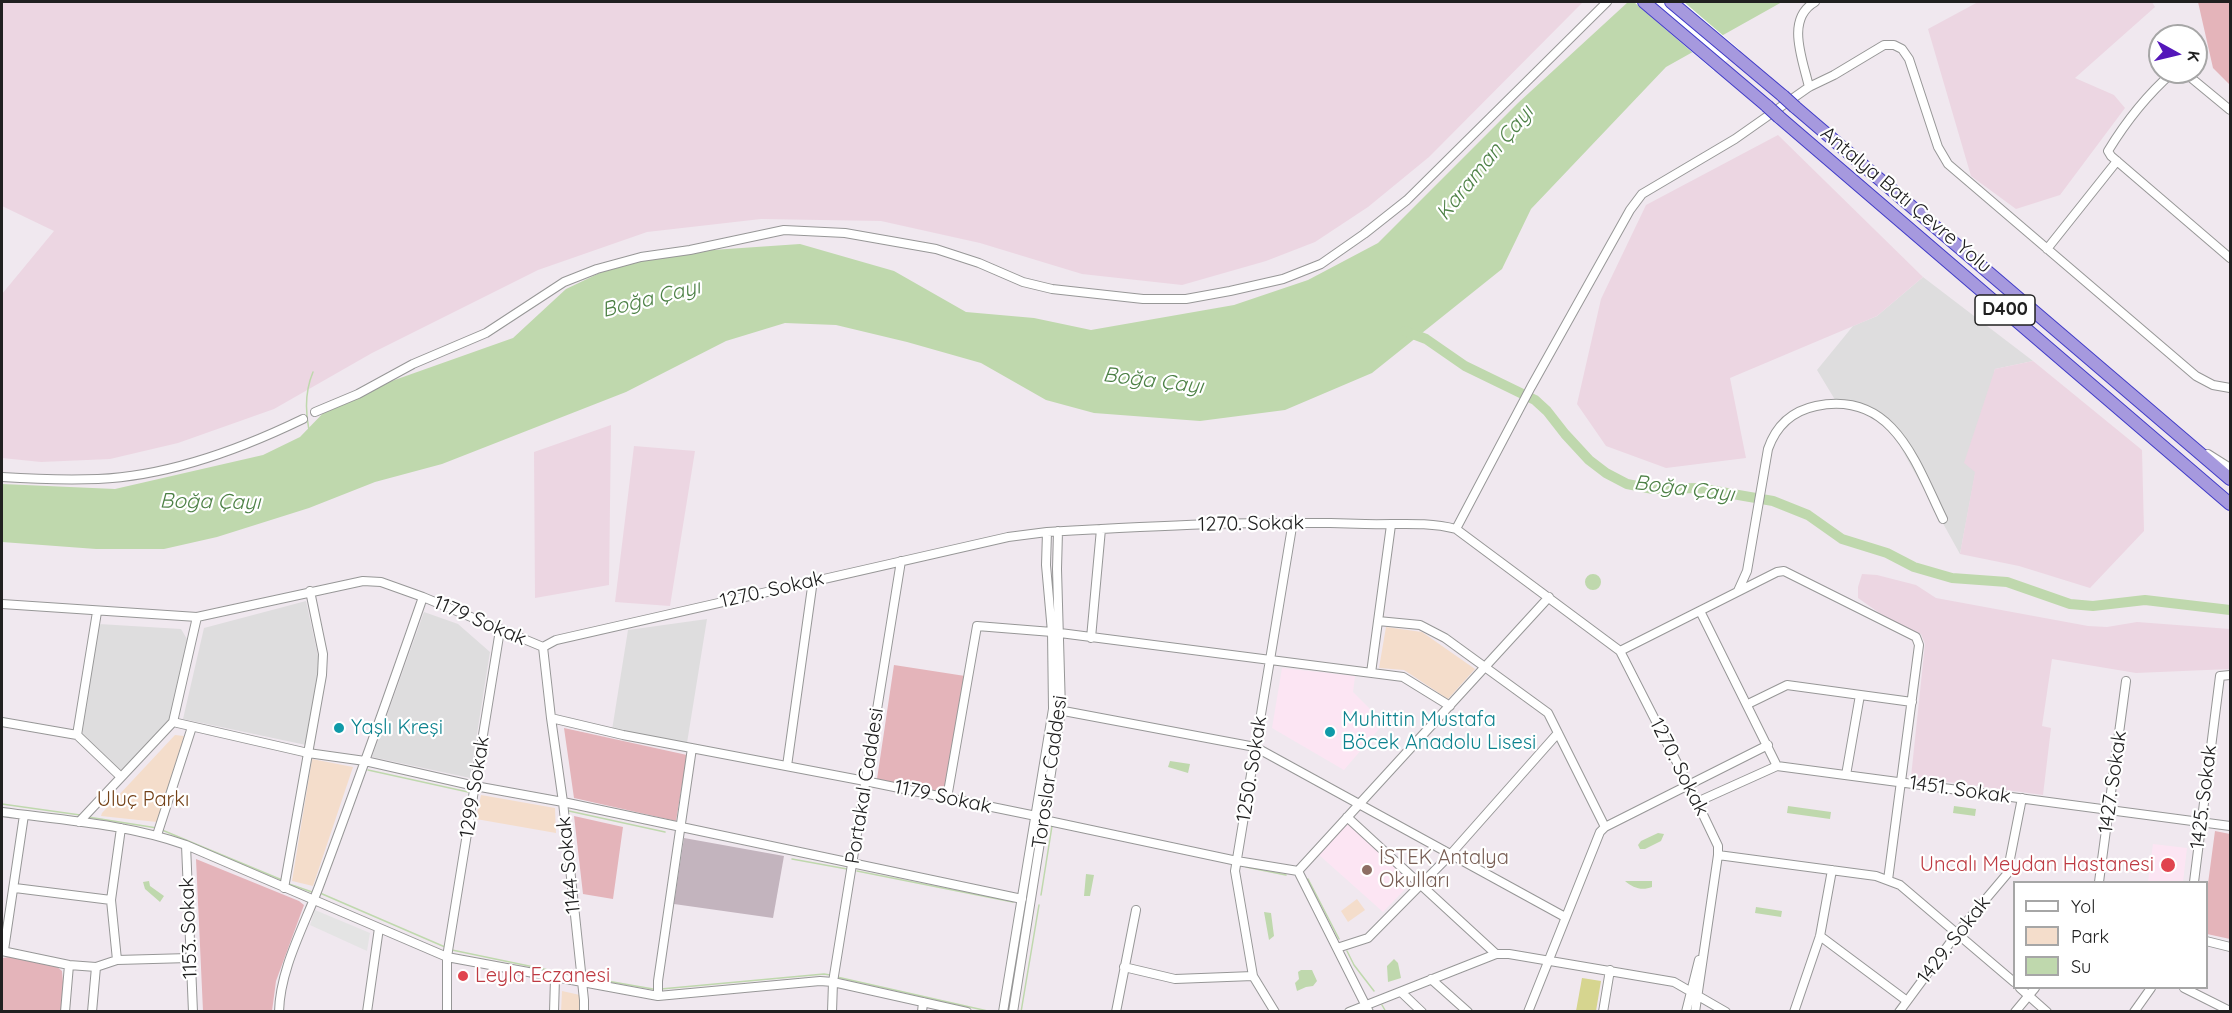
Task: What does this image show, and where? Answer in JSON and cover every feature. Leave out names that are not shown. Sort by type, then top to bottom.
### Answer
[{"type":"highway","name":"Antalya Batı Çevre Yolu","points":[[1644,2],[2230,504]]},
{"type":"highway","points":[[1671,2],[2230,478]]},
{"type":"street","points":[[315,412],[358,394],[413,364],[486,333],[564,282],[597,269],[641,257],[690,250],[784,230],[845,233],[936,249],[979,263],[1023,282],[1143,299],[1186,299],[1283,279],[1321,264],[1365,234],[1407,200],[1607,2]]},
{"type":"street","points":[[1809,87],[1798,38],[1798,24],[1803,10],[1815,2]]},
{"type":"street","points":[[1456,529],[1531,387],[1630,210],[1642,194],[1735,140],[1809,87],[1884,45],[1894,45],[1902,49],[1909,59],[1938,147],[1948,164],[2196,376],[2213,385],[2230,388]]},
{"type":"street","points":[[2160,84],[2108,151],[2230,258]]},
{"type":"street","points":[[2199,84],[2230,110]]},
{"type":"street","points":[[2047,249],[2117,161]]},
{"type":"street","points":[[1738,592],[1748,571],[1768,449],[1773,435],[1783,423],[1808,407],[1825,404],[1858,406],[1873,412],[1896,431],[1910,451],[1943,519]]},
{"type":"street","points":[[2,477],[98,479],[141,474],[191,463],[265,437],[303,419]]},
{"type":"street","points":[[2198,449],[2230,468]]},
{"type":"street","name":"1270. Sokak","points":[[543,647],[556,640],[1008,537],[1058,531],[1293,521],[1424,524],[1456,529],[1620,651],[1718,846],[1706,940],[1694,994],[1686,1011]]},
{"type":"street","name":"1250. Sokak","points":[[1275,1011],[1253,976],[1235,871],[1293,521]]},
{"type":"street","points":[[1371,673],[1391,525]]},
{"type":"street","points":[[1091,638],[1101,529]]},
{"type":"street","name":"Toroslar Caddesi","points":[[1013,1011],[1057,709],[1058,531]]},
{"type":"street","name":"Toroslar Caddesi","points":[[1047,532],[1046,565],[1056,633]]},
{"type":"street","name":"Portakal Caddesi","points":[[832,1011],[833,982],[901,561]]},
{"type":"street","points":[[1620,651],[1777,572],[1784,571],[1916,637],[1919,645],[1888,880]]},
{"type":"street","points":[[787,766],[813,580]]},
{"type":"street","name":"1179 Sokak","points":[[2,604],[197,617],[310,591],[363,581],[381,582],[543,647],[551,718],[947,798],[1237,861],[1298,871]]},
{"type":"street","points":[[284,888],[322,675],[323,654],[310,591]]},
{"type":"street","points":[[279,1011],[279,997],[290,960],[316,896],[423,597]]},
{"type":"street","points":[[1367,1009],[1298,871],[1549,597]]},
{"type":"street","points":[[1697,802],[1777,766],[1700,611]]},
{"type":"street","points":[[77,735],[97,612]]},
{"type":"street","points":[[82,818],[173,722],[197,617]]},
{"type":"street","points":[[1378,621],[1420,624],[1486,666],[1548,712],[1605,827]]},
{"type":"street","points":[[947,798],[977,626],[1056,633],[1269,662],[1403,677],[1450,706]]},
{"type":"street","name":"1299 Sokak","points":[[447,1011],[448,951],[500,630]]},
{"type":"street","name":"1425. Sokak","points":[[2194,881],[2220,676],[2230,675]]},
{"type":"street","name":"1427. Sokak","points":[[2099,881],[2126,681]]},
{"type":"street","points":[[1748,704],[1786,685],[1911,702]]},
{"type":"street","points":[[1846,775],[1860,695]]},
{"type":"street","points":[[1057,709],[1255,747],[1565,917]]},
{"type":"street","name":"1144 Sokak","points":[[551,718],[563,802],[584,1011]]},
{"type":"street","points":[[2,722],[77,735],[121,777]]},
{"type":"street","points":[[173,722],[308,753],[365,761],[475,786],[563,802],[1022,899]]},
{"type":"street","points":[[158,831],[192,727]]},
{"type":"street","points":[[1337,948],[1368,938],[1450,855],[1558,733]]},
{"type":"street","points":[[1528,1011],[1600,832],[1605,827],[1768,745]]},
{"type":"street","points":[[658,996],[658,981],[692,748]]},
{"type":"street","name":"1451. Sokak","points":[[1777,766],[2022,798],[2110,812],[2230,826]]},
{"type":"street","name":"1429. Sokak","points":[[1899,1011],[1958,932],[2007,874],[2022,798]]},
{"type":"street","points":[[2,812],[82,818],[121,828],[158,831],[284,888],[316,896],[379,928],[448,951],[555,978],[581,978],[658,996],[807,981],[833,982],[923,1007],[967,1011]]},
{"type":"street","points":[[24,815],[15,888],[3,951],[96,967],[117,960],[189,957]]},
{"type":"street","name":"Toroslar Caddesi","points":[[1003,1011],[1022,899],[1040,818]]},
{"type":"street","points":[[1347,818],[1496,954]]},
{"type":"street","points":[[117,960],[111,900],[121,828]]},
{"type":"street","name":"1153. Sokak","points":[[186,845],[193,1011]]},
{"type":"street","points":[[1718,855],[1875,876],[1900,885],[2013,981]]},
{"type":"street","points":[[1794,1011],[1820,936],[1832,870]]},
{"type":"street","points":[[15,888],[111,900]]},
{"type":"street","points":[[1116,1011],[1136,910]]},
{"type":"street","points":[[367,1011],[379,928]]},
{"type":"street","points":[[1820,936],[1907,1001]]},
{"type":"street","name":"1270. Sokak","points":[[1695,1011],[1695,971],[1706,940]]},
{"type":"street","points":[[2208,942],[2230,947]]},
{"type":"street","points":[[1349,1011],[1367,1009],[1431,979],[1496,954],[1509,954],[1674,982],[1726,1011]]},
{"type":"street","points":[[65,1011],[69,964]]},
{"type":"street","points":[[92,1011],[96,967]]},
{"type":"street","points":[[1124,967],[1175,979],[1253,976]]},
{"type":"street","points":[[1603,1011],[1610,970]]},
{"type":"street","points":[[1674,982],[1695,971]]},
{"type":"street","points":[[554,1011],[555,978]]},
{"type":"street","points":[[1431,979],[1468,1011]]},
{"type":"street","points":[[2134,1011],[2150,989]]},
{"type":"street","points":[[2188,989],[2227,1010]]},
{"type":"street","points":[[2015,1011],[2032,991],[2047,1011]]},
{"type":"street","points":[[1401,992],[1422,1011]]},
{"type":"shaded area","points":[[2,2],[1583,2],[1429,157],[1368,207],[1315,242],[1266,261],[1182,285],[1082,274],[980,243],[881,221],[761,219],[647,232],[538,270],[372,353],[274,409],[178,443],[110,459],[41,462],[2,458],[2,294],[54,231],[2,206]]},
{"type":"shaded area","points":[[1978,2],[2152,2],[2155,7],[2075,78],[2114,95],[2125,108],[2060,195],[2016,209],[1971,176],[1928,29]]},
{"type":"shaded area","points":[[2198,2],[2230,2],[2230,85],[2213,68],[2208,46],[2208,24],[2203,24]]},
{"type":"shaded area","points":[[1778,135],[1923,277],[1877,316],[1730,378],[1746,458],[1666,468],[1606,446],[1577,404],[1601,299],[1646,205]]},
{"type":"shaded area","points":[[1923,277],[2033,361],[1995,369],[1960,554],[1896,439],[1877,420],[1858,411],[1840,408],[1817,370],[1853,326],[1877,316]]},
{"type":"shaded area","points":[[2033,361],[2142,450],[2144,531],[2090,588],[2019,566],[1960,554],[1975,472],[1964,463],[1995,369]]},
{"type":"shaded area","points":[[611,425],[609,585],[535,598],[534,452]]},
{"type":"shaded area","points":[[634,446],[695,451],[670,606],[615,602]]},
{"type":"shaded area","points":[[1862,574],[1877,575],[1916,585],[1936,598],[2088,626],[2107,627],[2137,622],[2230,629],[2230,669],[2136,673],[2052,659],[2042,726],[2051,728],[2043,795],[1911,777],[1925,644],[1921,634],[1888,619],[1858,598],[1858,587]]},
{"type":"shaded area","points":[[306,601],[320,665],[306,745],[183,719],[204,628]]},
{"type":"shaded area","points":[[424,612],[458,624],[490,652],[470,778],[372,757]]},
{"type":"shaded area","points":[[707,619],[687,743],[612,730],[628,630]]},
{"type":"shaded area","points":[[99,624],[181,629],[187,639],[170,721],[120,771],[82,735]]},
{"type":"shaded area","points":[[894,665],[965,676],[945,793],[877,779]]},
{"type":"shaded area","points":[[1282,668],[1355,676],[1353,692],[1384,723],[1344,770],[1272,728]]},
{"type":"shaded area","points":[[564,728],[687,755],[676,821],[574,798]]},
{"type":"shaded area","points":[[574,816],[623,827],[613,899],[583,894]]},
{"type":"shaded area","name":"İSTEK Antalya Okulları","points":[[1347,823],[1412,882],[1383,912],[1318,854]]},
{"type":"shaded area","points":[[2215,831],[2230,834],[2230,939],[2208,934],[2208,884]]},
{"type":"shaded area","points":[[684,838],[784,856],[773,918],[674,904]]},
{"type":"shaded area","name":"Uncalı Meydan Hastanesi","points":[[2153,844],[2187,848],[2183,881],[2148,881]]},
{"type":"shaded area","points":[[196,859],[304,905],[276,981],[272,1011],[203,1011]]},
{"type":"shaded area","points":[[315,910],[370,933],[367,951],[310,925]]},
{"type":"shaded area","points":[[9,957],[55,965],[62,971],[61,1011],[2,1012],[2,958]]},
{"type":"shaded area","points":[[1582,978],[1601,981],[1596,1011],[1576,1011]]},
{"type":"green space","points":[[1386,627],[1422,632],[1475,669],[1448,699],[1404,670],[1379,668]]},
{"type":"green space","name":"Uluç Parkı","points":[[175,735],[184,736],[157,822],[101,816],[102,813]]},
{"type":"green space","points":[[312,759],[353,767],[313,886],[292,881]]},
{"type":"green space","points":[[481,795],[555,808],[556,833],[476,819]]},
{"type":"green space","points":[[1357,899],[1365,910],[1348,922],[1341,911]]},
{"type":"green space","points":[[562,991],[580,995],[580,1011],[561,1012]]},
{"type":"water","name":"Karaman Çayı","points":[[1628,2],[1782,2],[1666,67],[1531,209],[1502,269],[1372,373],[1285,410],[1200,421],[1094,413],[1046,400],[981,363],[836,325],[785,323],[726,341],[626,392],[442,464],[375,482],[309,508],[217,537],[164,549],[96,549],[2,542],[2,484],[115,489],[263,455],[300,437],[328,408],[372,388],[513,338],[566,289],[608,269],[665,255],[800,244],[894,271],[966,312],[1034,318],[1091,330],[1234,305],[1308,280],[1378,243],[1518,103]]},
{"type":"water","points":[[1593,574],[1601,582],[1593,590],[1585,582]]},
{"type":"water","points":[[1170,761],[1190,764],[1188,773],[1168,767]]},
{"type":"water","points":[[1788,806],[1831,812],[1830,819],[1787,813]]},
{"type":"water","points":[[1954,806],[1976,809],[1975,816],[1953,813]]},
{"type":"water","points":[[1658,833],[1664,834],[1661,841],[1640,849],[1638,845],[1641,841]]},
{"type":"water","points":[[1086,874],[1094,875],[1090,896],[1084,896]]},
{"type":"water","points":[[149,881],[150,886],[164,896],[160,902],[145,889],[143,882]]},
{"type":"water","points":[[1625,881],[1652,881],[1652,887],[1638,888]]},
{"type":"water","points":[[1756,907],[1782,911],[1781,917],[1755,913]]},
{"type":"water","points":[[1264,912],[1271,913],[1274,936],[1269,940]]},
{"type":"water","points":[[1394,959],[1398,963],[1401,978],[1388,982],[1387,966]]},
{"type":"water","points":[[1312,970],[1317,981],[1313,986],[1297,991],[1295,983],[1299,979],[1298,972]]},
{"type":"pier","points":[[1634,2],[1684,2],[1740,50],[1714,71]]},
{"type":"waterway","name":"Boğa Çayı","points":[[1405,331],[1426,339],[1465,366],[1535,400],[1589,460],[1606,473],[1627,484],[1653,489],[1698,488],[1773,501],[1808,515],[1842,539],[1887,553],[1914,567],[1952,578],[2007,582],[2070,604],[2093,606],[2145,600],[2230,610]]},
{"type":"waterway","points":[[309,430],[306,401],[313,372]]},
{"type":"waterway","points":[[368,770],[468,792]]},
{"type":"waterway","points":[[2,804],[80,815]]},
{"type":"waterway","points":[[569,811],[665,832]]},
{"type":"waterway","points":[[88,817],[157,828]]},
{"type":"waterway","points":[[1041,895],[1052,826],[1054,826]]},
{"type":"waterway","points":[[162,830],[282,880]]},
{"type":"waterway","points":[[792,859],[847,869]]},
{"type":"waterway","points":[[1246,867],[1286,875]]},
{"type":"waterway","points":[[857,871],[1013,902]]},
{"type":"waterway","points":[[1308,879],[1339,939]]},
{"type":"waterway","points":[[289,884],[312,892]]},
{"type":"waterway","points":[[320,893],[445,947]]},
{"type":"waterway","points":[[1021,1012],[1039,905]]},
{"type":"waterway","points":[[452,950],[577,976]]},
{"type":"waterway","points":[[1347,951],[1354,965],[1374,991]]},
{"type":"waterway","points":[[661,989],[830,975]]},
{"type":"waterway","points":[[584,977],[653,989]]},
{"type":"waterway","points":[[837,977],[992,1012]]},
{"type":"waterway","points":[[1382,1005],[1386,1012]]},
{"type":"place","name":"Yaşlı Kreşi","points":[[339,728]]},
{"type":"place","name":"Muhittin Mustafa Böcek Anadolu Lisesi","points":[[1330,732]]},
{"type":"place","name":"Uncalı Meydan Hastanesi","points":[[2168,865]]},
{"type":"place","name":"İSTEK Antalya Okulları","points":[[1367,870]]},
{"type":"place","name":"Leyla Eczanesi","points":[[463,976]]}]
